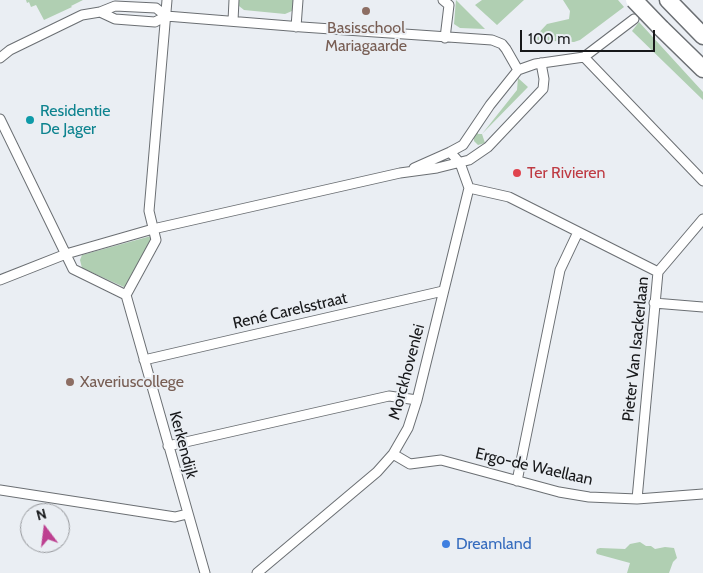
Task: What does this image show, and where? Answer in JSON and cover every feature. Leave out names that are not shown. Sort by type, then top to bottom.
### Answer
[{"type":"highway","points":[[634,0],[703,69]]},
{"type":"highway","points":[[673,6],[703,36]]},
{"type":"street","points":[[0,119],[74,269],[126,295],[156,240],[148,211],[167,0]]},
{"type":"street","points":[[233,21],[234,0]]},
{"type":"street","points":[[296,27],[298,0]]},
{"type":"street","points":[[443,0],[449,5],[445,38]]},
{"type":"street","points":[[0,58],[10,50],[82,15],[100,12],[115,6],[156,8],[166,16]]},
{"type":"street","points":[[100,12],[115,19],[155,22],[166,16],[445,38],[486,39],[498,42],[506,49],[518,70]]},
{"type":"street","points":[[400,173],[450,152],[468,140],[490,105],[518,70],[530,65],[584,57],[634,19]]},
{"type":"street","points":[[584,57],[703,181]]},
{"type":"street","points":[[0,280],[66,254],[153,229],[400,173],[460,163],[481,152],[539,94],[544,84],[541,63]]},
{"type":"street","points":[[450,152],[460,163],[469,188],[509,196],[658,272]]},
{"type":"street","name":"Morckhovenlei","points":[[257,573],[377,472],[393,454],[408,428],[417,400],[469,188]]},
{"type":"street","name":"Pieter Van Isackerlaan","points":[[637,499],[658,272],[703,219]]},
{"type":"street","points":[[517,481],[560,270],[578,232]]},
{"type":"street","name":"René Carelsstraat","points":[[144,360],[443,291]]},
{"type":"street","name":"Kerkendijk","points":[[126,295],[204,573]]},
{"type":"street","points":[[654,303],[703,307]]},
{"type":"street","points":[[168,446],[389,396],[417,400]]},
{"type":"street","name":"Ergo-de Waellaan","points":[[393,454],[410,464],[441,460],[559,492],[589,497],[637,499],[703,494]]},
{"type":"street","points":[[0,490],[176,517],[187,514]]},
{"type":"green space","points":[[26,0],[83,0],[44,20],[36,5],[31,7]]},
{"type":"green space","points":[[238,0],[294,0],[292,11],[285,14],[244,10],[239,6]]},
{"type":"green space","points":[[456,0],[485,29],[460,28],[454,24]]},
{"type":"green space","points":[[482,0],[524,0],[497,25],[475,5]]},
{"type":"green space","points":[[563,0],[618,0],[624,7],[580,40],[574,42],[532,40],[547,24],[569,19],[570,11]]},
{"type":"green space","points":[[639,22],[703,92],[703,100],[632,31]]},
{"type":"green space","points":[[518,78],[528,87],[482,134],[517,90]]},
{"type":"green space","points":[[478,129],[478,134],[482,134],[485,143],[478,145],[474,141],[474,135]]},
{"type":"green space","points":[[151,236],[153,241],[126,288],[82,268],[80,260],[82,255]]},
{"type":"green space","points":[[640,542],[655,549],[674,548],[677,558],[673,562],[669,573],[627,573],[630,563],[597,554],[596,552],[600,548],[625,549],[630,544]]},
{"type":"tunnel","points":[[634,19],[653,0]]},
{"type":"place","name":"Basisschool Mariagaarde","points":[[366,11]]},
{"type":"place","name":"Residentie De Jager","points":[[30,120]]},
{"type":"place","name":"Ter Rivieren","points":[[517,173]]},
{"type":"place","name":"Xaveriuscollege","points":[[70,382]]},
{"type":"place","name":"Dreamland","points":[[446,544]]}]
